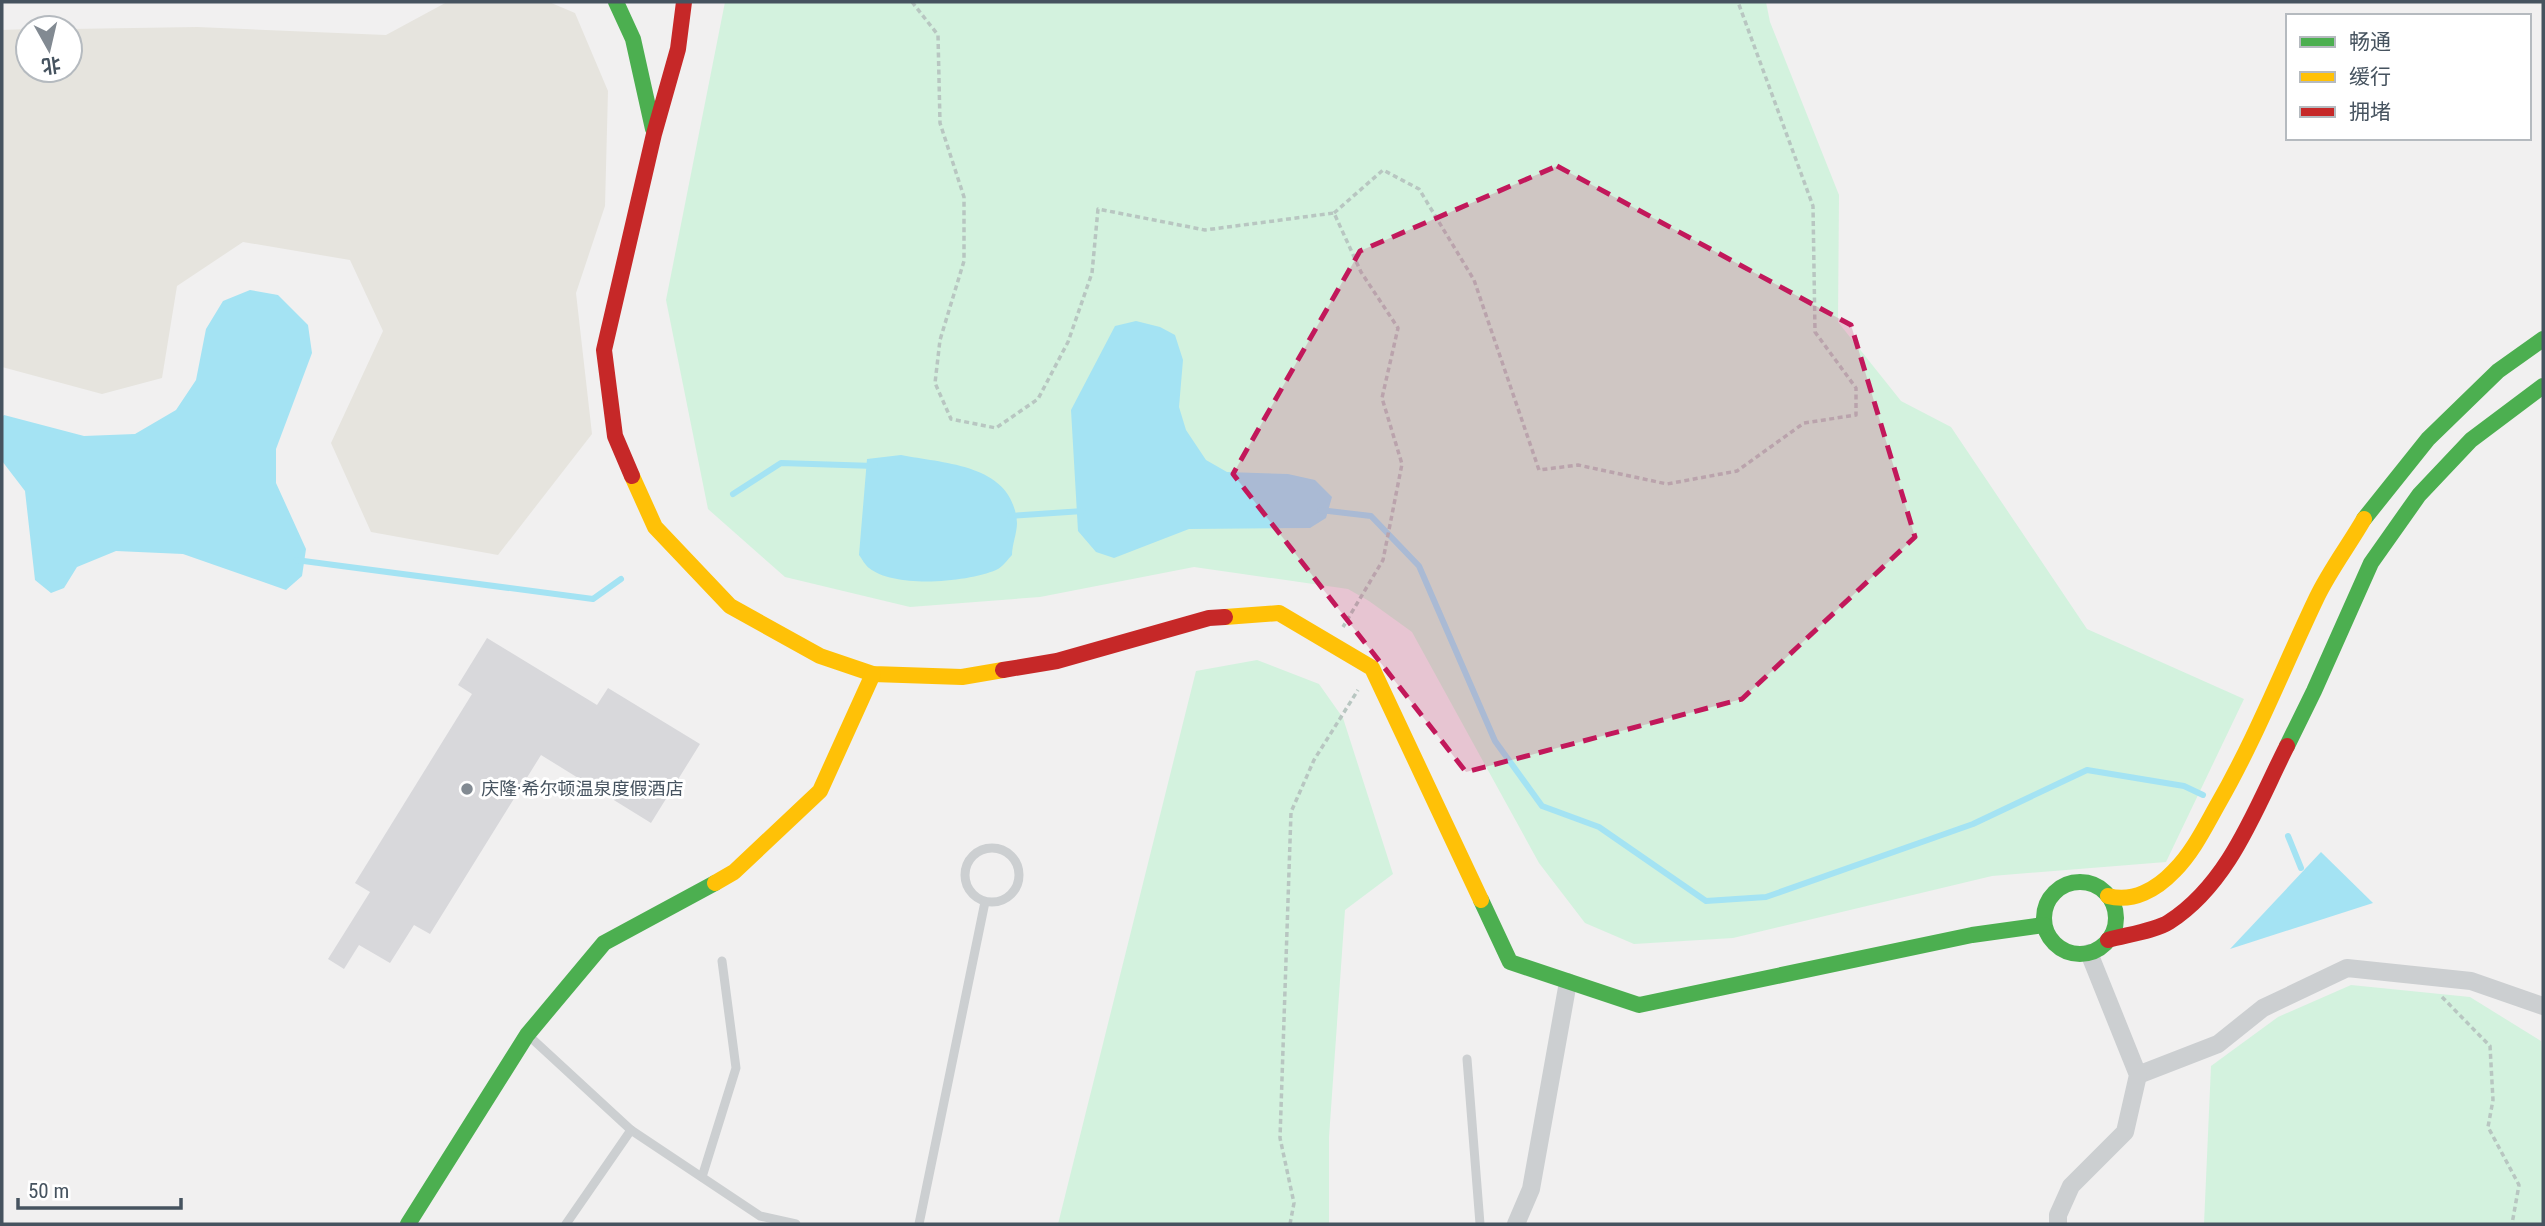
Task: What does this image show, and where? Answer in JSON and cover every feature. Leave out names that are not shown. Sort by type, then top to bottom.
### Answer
[{"type":"street","points":[[616,2],[633,39],[654,134]]},
{"type":"street","points":[[684,2],[678,49],[654,134],[604,350],[615,436],[655,527],[730,606],[820,656],[873,674],[962,677],[1057,661],[1209,618],[1279,613],[1372,668],[1510,962],[1639,1005],[1972,935],[2044,926]]},
{"type":"street","points":[[2108,897],[2130,898],[2151,890],[2174,871],[2197,842],[2230,784],[2318,594],[2370,510],[2428,439],[2498,371],[2543,338]]},
{"type":"street","points":[[2108,940],[2168,923],[2211,886],[2236,847],[2314,691],[2371,563],[2419,495],[2471,440],[2543,386]]},
{"type":"street","points":[[408,1224],[527,1035],[604,943],[734,872],[820,791],[873,674]]},
{"type":"street","points":[[2088,884],[2099,888],[2108,897],[2116,918],[2108,940],[2100,948],[2077,954],[2056,945],[2048,936],[2044,926],[2044,914],[2048,902],[2064,886],[2088,884]]},
{"type":"street","points":[[2058,1224],[2058,1215],[2071,1186],[2125,1132],[2138,1075],[2089,953]]},
{"type":"street","points":[[2138,1075],[2218,1044],[2263,1008],[2347,968],[2471,981],[2543,1006]]},
{"type":"street","points":[[1516,1224],[1531,1189],[1568,982]]},
{"type":"lane","points":[[985,849],[1002,850],[1016,862],[1019,870],[1016,888],[1003,900],[985,902],[977,898],[966,884],[966,866],[976,852],[985,849]]},
{"type":"lane","points":[[919,1224],[985,902]]},
{"type":"lane","points":[[702,1177],[736,1068],[722,961]]},
{"type":"lane","points":[[527,1035],[631,1130],[760,1216],[796,1224]]},
{"type":"lane","points":[[1467,1059],[1480,1224]]},
{"type":"lane","points":[[566,1224],[631,1130]]},
{"type":"path","points":[[912,2],[938,35],[940,122],[964,197],[964,261],[940,340],[934,383],[951,419],[996,428],[1038,399],[1068,342],[1092,273],[1098,209],[1205,230],[1334,213],[1383,170],[1419,189],[1474,279],[1539,470],[1578,465],[1667,484],[1737,471],[1804,423],[1856,415],[1856,388],[1815,332],[1813,205],[1738,2]]},
{"type":"path","points":[[1333,645],[1383,560],[1402,464],[1382,398],[1398,328],[1361,272],[1334,213]]},
{"type":"path","points":[[1290,1224],[1294,1203],[1280,1138],[1291,812],[1314,760],[1372,668]]},
{"type":"path","points":[[2421,976],[2490,1046],[2493,1100],[2488,1127],[2519,1185],[2512,1224]]},
{"type":"highlighted area","points":[[1557,166],[1851,325],[1915,537],[1742,699],[1466,772],[1233,474],[1360,251]]},
{"type":"shaded area","points":[[447,2],[549,2],[575,13],[608,91],[605,206],[576,293],[592,434],[498,555],[371,532],[331,443],[383,331],[350,260],[243,242],[177,286],[162,378],[102,394],[2,367],[2,30],[14,30],[14,84],[84,84],[84,29],[197,27],[386,35]]},
{"type":"green space","points":[[725,2],[1766,2],[1770,22],[1839,195],[1838,322],[1901,401],[1951,427],[2087,629],[2244,699],[2166,862],[1992,876],[1733,938],[1634,944],[1585,923],[1539,863],[1412,632],[1348,589],[1194,567],[1040,597],[910,607],[785,577],[708,509],[666,300]]},
{"type":"green space","points":[[1257,660],[1319,684],[1343,718],[1393,874],[1345,910],[1329,1137],[1329,1224],[1058,1224],[1196,671]]},
{"type":"green space","points":[[2351,985],[2470,997],[2541,1041],[2543,1224],[2204,1224],[2211,1066],[2278,1017]]},
{"type":"water","points":[[250,290],[278,295],[308,325],[312,353],[276,449],[276,483],[306,549],[302,576],[286,590],[183,554],[116,551],[77,567],[64,588],[51,593],[35,580],[25,491],[2,461],[2,417],[4,415],[84,436],[135,434],[176,410],[196,380],[206,329],[223,301]]},
{"type":"water","points":[[1136,321],[1160,327],[1175,335],[1183,360],[1179,407],[1186,430],[1206,460],[1227,472],[1288,474],[1315,480],[1332,497],[1326,518],[1310,528],[1189,529],[1114,558],[1096,552],[1078,531],[1071,410],[1115,326]]},
{"type":"water","points":[[901,455],[974,470],[1004,489],[1013,504],[1017,523],[1012,555],[1003,565],[996,570],[968,578],[913,581],[881,575],[866,565],[859,555],[867,459]]},
{"type":"water","points":[[2321,852],[2373,903],[2230,949]]},
{"type":"building","name":"庆隆·希尔顿温泉度假酒店","points":[[487,638],[597,705],[608,688],[700,744],[651,823],[541,755],[430,934],[414,925],[390,963],[359,945],[344,969],[328,959],[370,892],[355,883],[472,694],[458,685]]},
{"type":"waterway","points":[[733,494],[781,463],[875,466]]},
{"type":"waterway","points":[[1320,510],[1371,516],[1419,566],[1495,741],[1542,806],[1599,827],[1706,901],[1766,897],[1973,824],[2087,770],[2184,786],[2203,795]]},
{"type":"waterway","points":[[1010,516],[1083,511]]},
{"type":"waterway","points":[[296,560],[593,599],[621,579]]},
{"type":"waterway","points":[[2288,836],[2301,868]]},
{"type":"traffic: fast","points":[[616,2],[633,39],[653,129]]},
{"type":"traffic: fast","points":[[2364,519],[2428,439],[2498,371],[2543,339]]},
{"type":"traffic: fast","points":[[2287,746],[2371,563],[2419,495],[2471,440],[2543,386]]},
{"type":"traffic: fast","points":[[2080,882],[2100,888],[2110,898],[2116,918],[2110,938],[2100,948],[2080,954],[2060,948],[2050,938],[2044,918],[2050,898],[2060,888],[2080,882]]},
{"type":"traffic: fast","points":[[408,1224],[527,1035],[604,943],[715,883]]},
{"type":"traffic: fast","points":[[1481,900],[1510,962],[1639,1005],[1972,935],[2044,925]]},
{"type":"traffic: slow","points":[[632,476],[655,527],[730,606],[820,656],[873,674],[962,677],[1003,670]]},
{"type":"traffic: slow","points":[[2108,896],[2126,898],[2152,889],[2174,871],[2193,848],[2245,754],[2322,587],[2364,519]]},
{"type":"traffic: slow","points":[[1225,617],[1279,613],[1372,668],[1481,900]]},
{"type":"traffic: slow","points":[[715,883],[734,872],[820,791],[873,674]]},
{"type":"traffic: jam","points":[[632,476],[615,436],[604,350],[654,134],[678,49],[684,2]]},
{"type":"traffic: jam","points":[[1003,670],[1057,661],[1209,618],[1225,617]]},
{"type":"traffic: jam","points":[[2108,940],[2169,922],[2209,887],[2239,842],[2287,746]]},
{"type":"place","name":"庆隆·希尔顿温泉度假酒店","points":[[467,789]]}]
